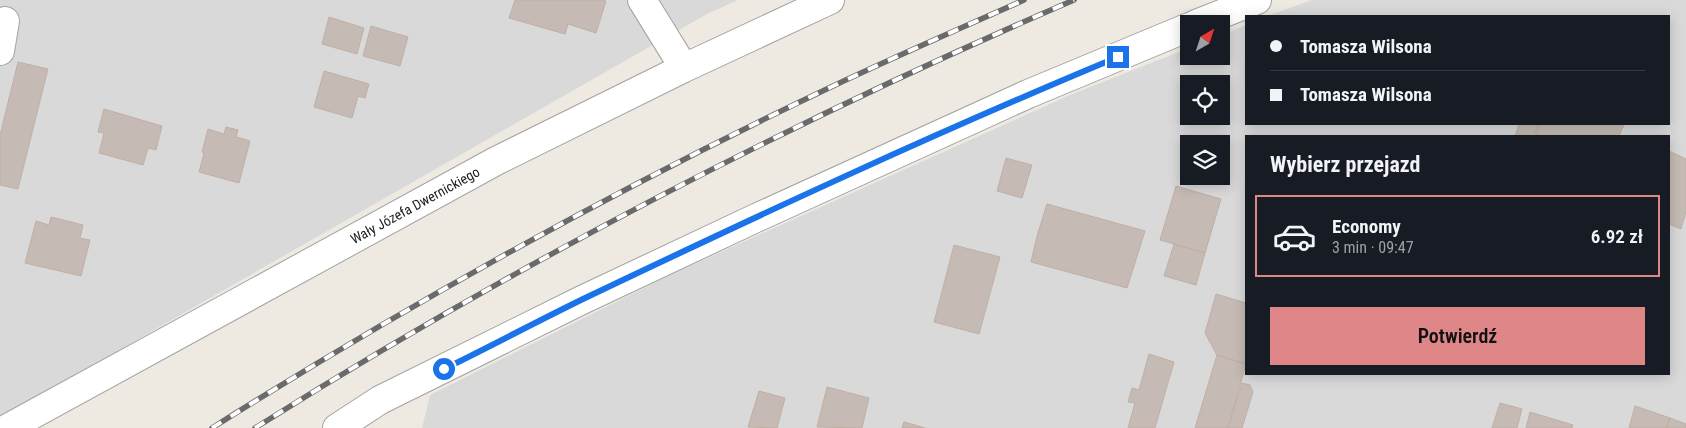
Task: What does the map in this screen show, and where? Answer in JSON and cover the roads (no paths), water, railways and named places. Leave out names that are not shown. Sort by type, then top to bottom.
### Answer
[{"type":"street","points":[[642,0],[684,68]]},
{"type":"street","name":"Wały Józefa Dwernickiego","points":[[8,428],[496,161],[684,68],[830,0]]},
{"type":"street","points":[[1219,15],[1257,0]]},
{"type":"street","points":[[0,51],[5,20]]},
{"type":"street","points":[[337,428],[380,400],[582,300],[756,218],[1028,94],[1180,31]]},
{"type":"railway","points":[[212,428],[363,336],[516,248],[594,206],[672,165],[831,87],[1024,0]]},
{"type":"railway","points":[[255,428],[453,309],[656,198],[863,95],[1074,0]]}]
